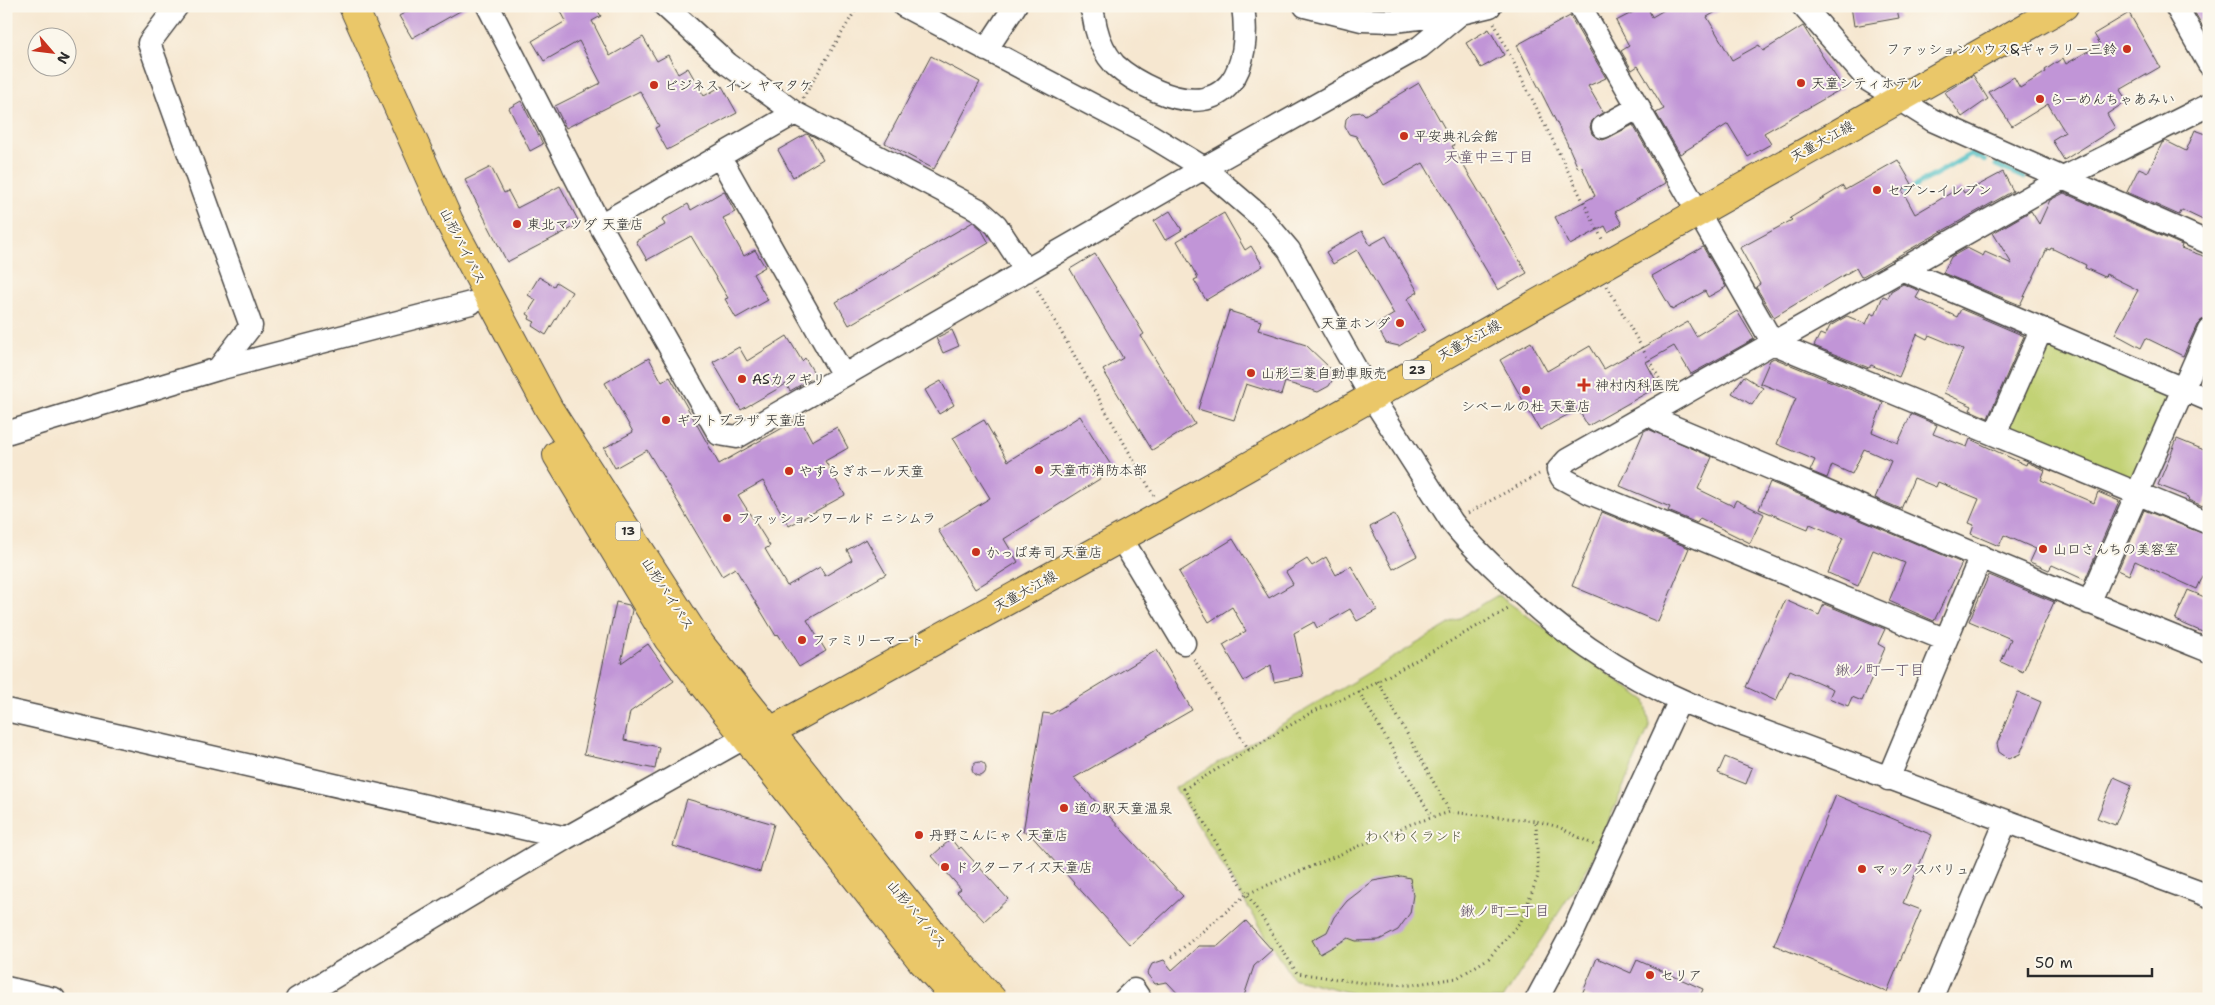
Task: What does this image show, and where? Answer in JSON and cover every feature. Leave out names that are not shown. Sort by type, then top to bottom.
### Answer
[{"type":"main road","name":"山形バイパス","points":[[333,6],[359,69],[471,304],[535,419],[668,639],[757,735],[992,999]]},
{"type":"main road","name":"山形バイパス","points":[[353,6],[449,221],[549,409],[757,735],[921,960],[956,999]]},
{"type":"main road","name":"天童大江線","points":[[757,735],[1164,514],[2064,6]]},
{"type":"street","points":[[176,6],[149,43],[251,326],[218,369]]},
{"type":"street","points":[[488,6],[600,225],[719,434],[737,437],[1204,168],[1420,47],[1461,12]]},
{"type":"street","points":[[665,6],[728,64],[795,112],[979,210],[1005,236],[1026,271]]},
{"type":"street","points":[[904,6],[1148,134],[1204,168],[1261,217],[1290,250],[1371,396],[1452,522],[1466,539],[1526,599],[1577,642],[1624,671],[1680,700],[1888,779],[2209,896]]},
{"type":"street","points":[[986,50],[1015,6]]},
{"type":"street","points":[[1092,8],[1099,40],[1113,63],[1129,77],[1167,95],[1204,100],[1218,95],[1230,84],[1238,68],[1245,22],[1243,6]]},
{"type":"street","points":[[1305,6],[1362,20],[1394,21],[1490,6]]},
{"type":"street","points":[[1580,6],[1640,107],[1772,343],[2209,523]]},
{"type":"street","points":[[1803,6],[1868,80],[1932,120],[2209,243]]},
{"type":"street","points":[[2176,6],[2209,64]]},
{"type":"street","points":[[1946,640],[1590,493],[1562,478],[1558,474],[1560,466],[1567,460],[2063,178],[2209,105]]},
{"type":"street","points":[[1603,127],[1640,107]]},
{"type":"street","points":[[600,225],[795,112]]},
{"type":"street","points":[[720,157],[843,375]]},
{"type":"street","points":[[1901,269],[2209,400]]},
{"type":"street","points":[[6,433],[218,369],[471,304]]},
{"type":"street","points":[[1995,434],[2041,330]]},
{"type":"street","points":[[2089,604],[2209,330]]},
{"type":"street","points":[[1648,414],[1664,423],[1981,556],[2089,604],[2209,651]]},
{"type":"street","points":[[1120,538],[1184,643]]},
{"type":"street","points":[[1888,779],[1981,556]]},
{"type":"street","points":[[1538,999],[1575,928],[1680,700]]},
{"type":"street","points":[[6,710],[566,838]]},
{"type":"street","points":[[297,999],[566,838],[757,735]]},
{"type":"street","points":[[1931,999],[2006,821]]},
{"type":"street","points":[[6,988],[54,999]]},
{"type":"street","points":[[1125,999],[1134,990],[1140,999]]},
{"type":"path","points":[[795,112],[858,6]]},
{"type":"path","points":[[1486,7],[1605,264],[1672,401]]},
{"type":"path","points":[[1026,271],[1164,514]]},
{"type":"path","points":[[1452,522],[1535,475],[1560,466]]},
{"type":"path","points":[[1526,599],[1378,682],[1314,711],[1184,789],[1297,973],[1363,983],[1410,985],[1457,978],[1489,958],[1522,921],[1538,876],[1536,821]]},
{"type":"path","points":[[1184,643],[1249,750]]},
{"type":"path","points":[[1378,682],[1450,812]]},
{"type":"path","points":[[1359,692],[1432,818]]},
{"type":"path","points":[[1172,957],[1247,894],[1412,824],[1450,812],[1536,821],[1559,826],[1610,853]]},
{"type":"green space","points":[[2045,337],[2175,393],[2135,486],[2005,430]]},
{"type":"green space","name":"わくわくランド","points":[[1498,595],[1645,700],[1650,725],[1590,864],[1503,999],[1375,999],[1292,978],[1175,788]]},
{"type":"building","points":[[417,6],[469,6],[412,38],[399,16]]},
{"type":"building","points":[[558,6],[595,6],[601,16],[592,21],[610,56],[643,37],[657,61],[668,55],[678,74],[688,68],[704,96],[722,86],[737,113],[667,150],[655,128],[659,126],[640,91],[566,128],[555,106],[601,83],[579,41],[544,61],[532,41],[566,21]]},
{"type":"building","points":[[1647,6],[1652,17],[1671,6],[1726,6],[1707,17],[1732,60],[1759,45],[1763,51],[1803,26],[1843,88],[1764,133],[1771,144],[1748,157],[1728,124],[1680,154],[1656,113],[1664,109],[1638,66],[1632,70],[1621,51],[1629,46],[1616,21]]},
{"type":"building","points":[[1851,6],[1896,6],[1899,18],[1854,26]]},
{"type":"building","points":[[2191,6],[2209,6],[2209,24],[2203,27]]},
{"type":"building","points":[[2129,13],[2160,67],[2120,90],[2127,101],[2107,114],[2115,128],[2064,160],[2052,140],[2065,132],[2048,104],[2012,126],[1989,92],[2014,77],[2020,88],[2046,72],[2045,70],[2063,58],[2066,64],[2100,44],[2094,34]]},
{"type":"building","points":[[1570,16],[1606,78],[1588,86],[1603,112],[1592,121],[1590,127],[1592,134],[1603,140],[1633,125],[1666,183],[1615,212],[1622,224],[1608,232],[1605,226],[1570,245],[1555,217],[1595,196],[1582,167],[1578,168],[1517,45]]},
{"type":"building","points":[[1489,29],[1504,55],[1481,68],[1466,43]]},
{"type":"building","points":[[931,56],[980,82],[934,169],[885,143]]},
{"type":"building","points":[[1973,75],[1988,99],[1962,117],[1945,92]]},
{"type":"building","points":[[1419,83],[1454,145],[1452,146],[1527,273],[1498,290],[1423,163],[1384,185],[1356,136],[1349,134],[1345,127],[1346,119],[1352,113],[1362,112],[1365,115]]},
{"type":"building","points":[[521,101],[543,144],[530,151],[509,108]]},
{"type":"building","points":[[2195,130],[2209,135],[2209,223],[2182,210],[2179,215],[2127,192],[2139,168],[2148,172],[2162,143],[2166,141],[2186,151]]},
{"type":"building","points":[[806,134],[809,135],[823,159],[793,177],[778,150]]},
{"type":"building","points":[[1898,160],[1912,184],[1902,190],[1915,214],[1961,187],[1964,193],[2003,172],[2013,191],[1861,277],[1856,268],[1774,317],[1756,287],[1760,284],[1740,248],[1792,220],[1790,218],[1843,186],[1845,190]]},
{"type":"building","points":[[491,167],[504,193],[508,191],[517,208],[560,186],[580,224],[507,262],[465,180]]},
{"type":"building","points":[[724,191],[735,212],[723,218],[744,256],[755,250],[765,267],[753,274],[768,300],[736,318],[725,299],[728,298],[691,236],[647,260],[636,241],[665,225],[662,219],[688,204],[691,210]]},
{"type":"building","points":[[2064,193],[2182,245],[2181,248],[2209,258],[2209,310],[2206,318],[2197,325],[2183,356],[2146,338],[2141,348],[2115,334],[2138,290],[2106,274],[2105,277],[2085,268],[2086,265],[2051,248],[2050,250],[2047,249],[2020,305],[1943,273],[1951,257],[1967,248],[1983,256],[1985,252],[2012,264],[1993,233],[2031,211],[2039,224],[2050,200]]},
{"type":"building","points":[[1170,211],[1182,230],[1165,240],[1154,221]]},
{"type":"building","points":[[1224,213],[1245,250],[1251,246],[1263,266],[1206,300],[1194,280],[1198,278],[1177,241]]},
{"type":"building","points":[[973,222],[981,229],[989,243],[849,325],[836,302]]},
{"type":"building","points":[[1362,231],[1370,245],[1386,236],[1418,292],[1407,299],[1425,330],[1399,346],[1386,343],[1376,325],[1394,314],[1357,250],[1333,264],[1326,252]]},
{"type":"building","points":[[1703,247],[1726,287],[1708,297],[1705,291],[1672,310],[1652,276]]},
{"type":"building","points":[[1095,254],[1144,334],[1141,336],[1195,424],[1152,450],[1103,370],[1123,358],[1070,269]]},
{"type":"building","points":[[539,277],[554,286],[556,282],[572,292],[546,335],[532,326],[535,322],[529,319],[530,316],[527,314],[536,300],[528,295]]},
{"type":"building","points":[[1903,284],[1920,291],[1916,298],[1957,317],[1961,309],[2024,336],[1988,418],[1970,410],[1972,406],[1944,393],[1963,349],[1929,335],[1927,339],[1917,334],[1899,377],[1871,365],[1869,368],[1814,346],[1820,334],[1825,336],[1830,326],[1847,316],[1866,324],[1871,313],[1875,315],[1883,296],[1888,298],[1891,291]]},
{"type":"building","points":[[1229,311],[1261,321],[1258,330],[1306,345],[1330,368],[1333,379],[1329,386],[1318,392],[1285,382],[1281,395],[1246,384],[1234,420],[1198,409]]},
{"type":"building","points":[[1737,311],[1754,339],[1691,374],[1674,346],[1646,362],[1659,386],[1588,426],[1578,409],[1540,430],[1500,360],[1531,342],[1547,371],[1590,346],[1604,369],[1688,322],[1696,336]]},
{"type":"building","points":[[952,330],[959,346],[943,353],[936,338]]},
{"type":"building","points":[[787,336],[802,361],[805,358],[816,376],[790,391],[786,384],[741,410],[713,362],[739,347],[747,361]]},
{"type":"building","points":[[649,358],[662,382],[670,377],[719,464],[800,418],[812,441],[837,427],[848,448],[825,461],[845,495],[789,526],[763,481],[738,495],[770,546],[765,549],[787,586],[820,567],[825,576],[852,560],[847,550],[866,539],[886,574],[807,620],[826,651],[799,667],[778,634],[776,636],[735,568],[722,576],[647,450],[615,468],[604,448],[633,432],[605,383]]},
{"type":"building","points":[[1774,358],[1883,403],[1872,432],[1898,443],[1911,414],[1937,425],[1933,434],[1967,447],[1970,439],[2026,465],[2027,462],[2045,470],[2041,480],[2094,503],[2098,492],[2119,501],[2085,580],[2052,565],[2049,570],[2030,562],[2036,549],[2004,535],[1999,546],[1971,534],[1974,525],[1969,523],[1979,499],[1938,482],[1936,487],[1914,478],[1901,509],[1875,498],[1891,461],[1864,449],[1852,474],[1832,465],[1827,478],[1810,471],[1815,460],[1777,444],[1796,398],[1760,383],[1770,360]]},
{"type":"building","points":[[1744,376],[1763,388],[1752,405],[1732,393]]},
{"type":"building","points":[[941,381],[954,405],[939,414],[925,390]]},
{"type":"building","points":[[1080,416],[1114,470],[1004,539],[1018,562],[975,589],[938,530],[990,498],[953,438],[984,420],[1008,461]]},
{"type":"building","points":[[1648,429],[1712,457],[1698,489],[1733,506],[1736,500],[1764,514],[1750,543],[1700,518],[1697,523],[1668,511],[1670,507],[1620,486],[1644,431]]},
{"type":"building","points":[[2177,439],[2209,452],[2209,493],[2203,506],[2188,500],[2189,497],[2158,485]]},
{"type":"building","points":[[1770,482],[1962,563],[1934,621],[1889,601],[1905,563],[1873,550],[1858,586],[1828,573],[1843,538],[1810,524],[1808,529],[1759,509]]},
{"type":"building","points":[[2144,510],[2209,536],[2209,563],[2197,589],[2135,561],[2129,575],[2118,570]]},
{"type":"building","points":[[1602,512],[1689,548],[1658,622],[1572,586]]},
{"type":"building","points":[[1394,514],[1417,556],[1393,569],[1370,527]]},
{"type":"building","points":[[1233,539],[1269,598],[1293,584],[1286,572],[1307,559],[1312,566],[1326,557],[1336,575],[1351,566],[1377,610],[1357,621],[1350,609],[1317,628],[1314,622],[1294,633],[1303,676],[1274,682],[1271,665],[1244,681],[1223,645],[1246,631],[1232,607],[1209,622],[1179,572]]},
{"type":"building","points":[[1989,575],[2054,602],[2023,672],[2001,662],[2011,639],[1969,621]]},
{"type":"building","points":[[2188,590],[2209,599],[2209,635],[2175,620]]},
{"type":"building","points":[[1785,600],[1819,615],[1824,604],[1885,629],[1878,644],[1885,648],[1862,701],[1852,697],[1848,706],[1829,698],[1833,689],[1790,670],[1776,701],[1746,687]]},
{"type":"building","points":[[616,602],[629,605],[632,610],[621,663],[648,644],[674,681],[630,712],[624,740],[659,747],[655,769],[584,754]]},
{"type":"building","name":"道の駅天童温泉","points":[[1157,650],[1192,710],[1074,778],[1183,896],[1130,945],[1028,832],[1023,832],[1043,713],[1051,714]]},
{"type":"building","points":[[2018,692],[2041,702],[2020,754],[2009,759],[1999,752],[1997,744]]},
{"type":"building","points":[[1725,757],[1752,768],[1746,784],[1718,773]]},
{"type":"building","points":[[979,762],[984,764],[986,769],[984,774],[979,776],[974,774],[972,769],[974,764]]},
{"type":"building","points":[[2114,777],[2132,785],[2115,825],[2097,818]]},
{"type":"building","name":"マックスバリュ","points":[[1836,795],[1932,835],[1903,903],[1921,910],[1887,992],[1774,945]]},
{"type":"building","points":[[687,799],[774,824],[760,872],[673,846]]},
{"type":"building","points":[[951,839],[959,849],[961,847],[1008,899],[984,921],[957,892],[961,889],[932,856]]},
{"type":"building","points":[[1401,876],[1410,878],[1413,895],[1410,913],[1398,930],[1379,940],[1356,941],[1348,938],[1320,954],[1312,940],[1327,932],[1334,917],[1347,901],[1373,881]]},
{"type":"building","points":[[1246,921],[1272,950],[1254,966],[1243,999],[1183,999],[1167,982],[1155,984],[1147,974],[1152,964],[1164,960],[1172,970],[1199,946],[1218,946]]},
{"type":"building","points":[[1597,958],[1631,973],[1637,960],[1703,989],[1699,999],[1593,999],[1582,994]]},
{"type":"waterway","points":[[1898,196],[1971,154],[1985,161]]},
{"type":"waterway","points":[[1996,165],[2024,178]]},
{"type":"place","name":"ファッションハウス&ギャラリー三鈴","points":[[2127,49]]},
{"type":"place","name":"天童シティホテル","points":[[1801,83]]},
{"type":"place","name":"ビジネス イン ヤマタケ","points":[[654,85]]},
{"type":"place","name":"らーめんちゃあみい","points":[[2040,99]]},
{"type":"place","name":"平安典礼会館","points":[[1404,136]]},
{"type":"place","name":"セブン-イレブン","points":[[1877,190]]},
{"type":"place","name":"東北マツダ 天童店","points":[[517,224]]},
{"type":"place","name":"天童ホンダ","points":[[1400,323]]},
{"type":"place","name":"山形三菱自動車販売","points":[[1251,373]]},
{"type":"place","name":"ASカタギリ","points":[[742,379]]},
{"type":"place","name":"神村内科医院","points":[[1584,385]]},
{"type":"place","name":"シベールの杜 天童店","points":[[1526,390]]},
{"type":"place","name":"ギフトプラザ 天童店","points":[[666,420]]},
{"type":"place","name":"天童市消防本部","points":[[1039,470]]},
{"type":"place","name":"やすらぎホール天童","points":[[789,471]]},
{"type":"place","name":"ファッションワールド ニシムラ","points":[[727,518]]},
{"type":"place","name":"山口さんちの美容室","points":[[2043,549]]},
{"type":"place","name":"かっぱ寿司 天童店","points":[[976,552]]},
{"type":"place","name":"ファミリーマート","points":[[802,640]]},
{"type":"place","name":"道の駅天童温泉","points":[[1064,808]]},
{"type":"place","name":"丹野こんにゃく天童店","points":[[919,835]]},
{"type":"place","name":"ドクターアイズ天童店","points":[[945,867]]},
{"type":"place","name":"マックスバリュ","points":[[1862,869]]},
{"type":"place","name":"セリア","points":[[1650,975]]},
{"type":"district","name":"天童中三丁目","points":[[1489,157]]},
{"type":"district","name":"鍬ノ町一丁目","points":[[1880,670]]},
{"type":"district","name":"鍬ノ町二丁目","points":[[1505,911]]}]
